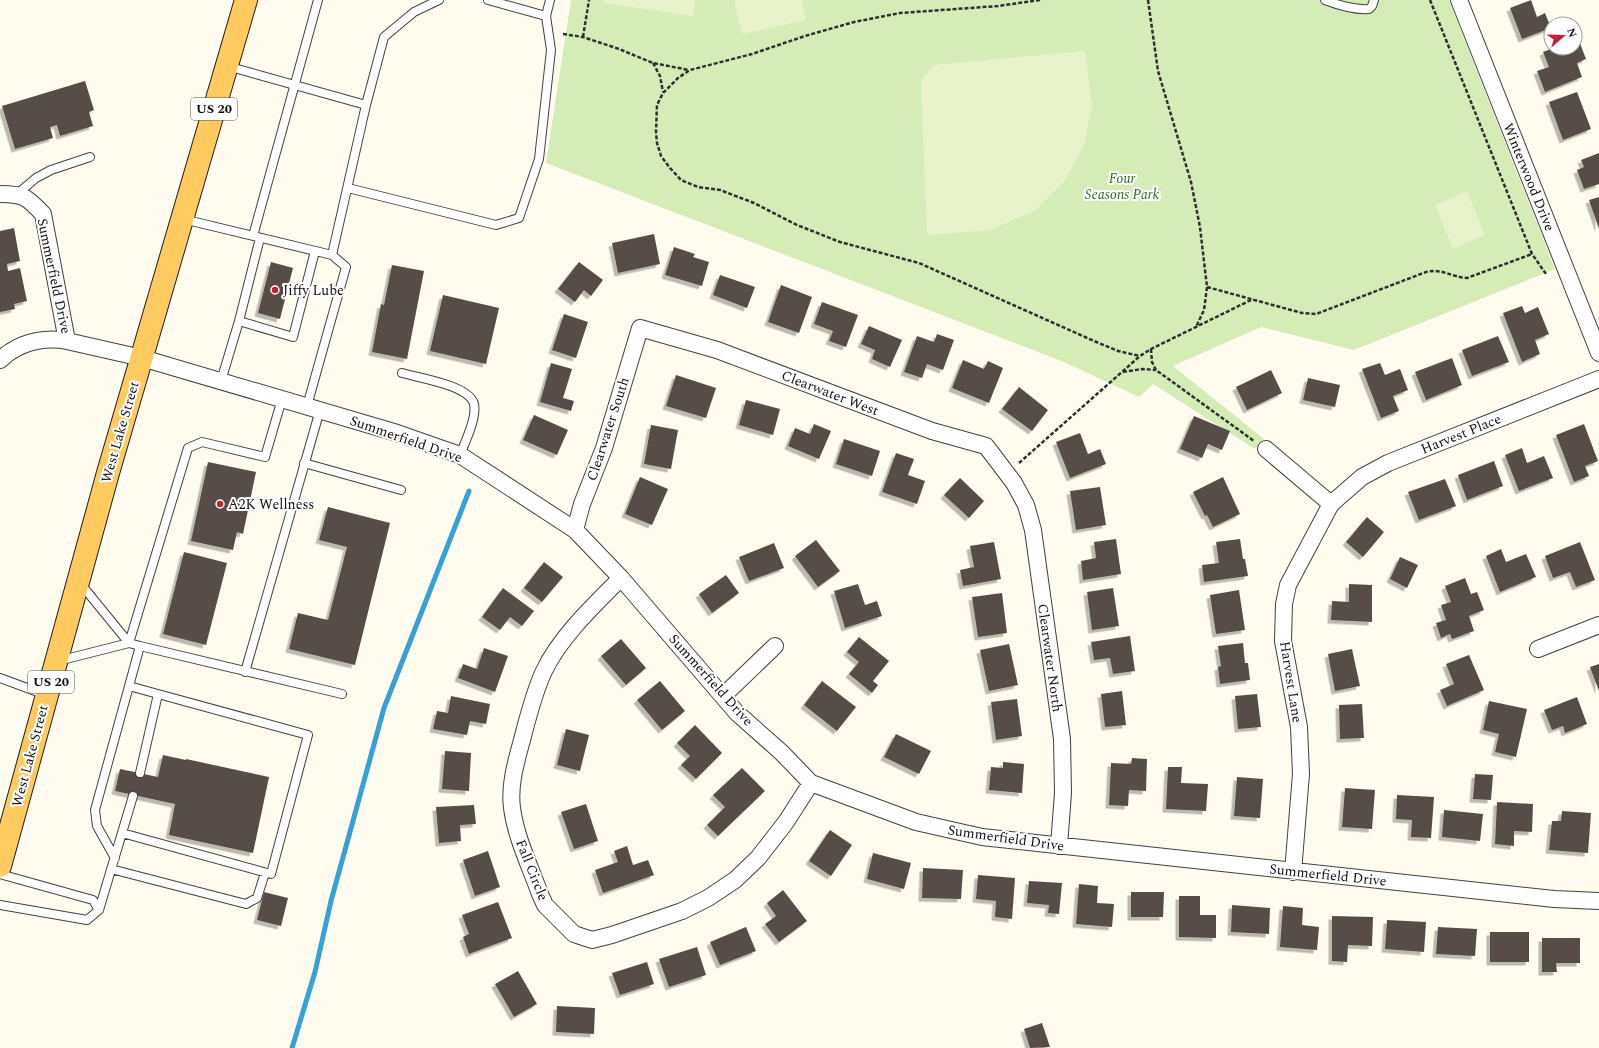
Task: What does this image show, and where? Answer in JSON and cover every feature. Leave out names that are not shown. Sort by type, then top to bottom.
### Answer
[{"type":"main road","name":"West Lake Street","points":[[0,866],[78,581],[246,0]]},
{"type":"street","name":"Winterwood Drive","points":[[1459,0],[1599,353]]},
{"type":"street","points":[[0,194],[23,197]]},
{"type":"street","name":"Summerfield Drive","points":[[23,197],[43,214],[67,341],[142,358],[397,433],[460,455],[575,530],[621,578],[737,713],[781,752],[811,783],[916,822],[982,837],[1293,872],[1554,899],[1599,901]]},
{"type":"street","name":"Clearwater West","points":[[640,328],[717,350],[932,431],[986,446],[1008,475]]},
{"type":"street","name":"Clearwater South","points":[[575,530],[582,504],[604,448],[640,328]]},
{"type":"street","points":[[0,360],[10,352],[40,340],[58,339],[67,341]]},
{"type":"street","name":"Harvest Place","points":[[1331,504],[1362,477],[1388,463],[1599,379]]},
{"type":"street","points":[[1266,449],[1331,504]]},
{"type":"street","name":"Clearwater North","points":[[1008,475],[1026,505],[1033,530],[1062,739],[1063,786],[1059,846]]},
{"type":"street","name":"Harvest Lane","points":[[1293,872],[1302,774],[1299,726],[1284,641],[1284,604],[1288,585],[1331,504]]},
{"type":"street","name":"Fall Circle","points":[[621,578],[580,619],[561,643],[544,670],[514,766],[511,795],[515,826],[545,905],[574,934],[592,940],[612,935],[695,905],[735,880],[758,858],[786,822],[811,783]]},
{"type":"street","points":[[1538,649],[1599,625]]},
{"type":"street","points":[[723,696],[775,646]]},
{"type":"lane","points":[[221,381],[239,321],[256,237],[318,0]]},
{"type":"lane","points":[[332,255],[366,105],[384,37],[414,12],[440,0]]},
{"type":"lane","points":[[488,0],[546,16]]},
{"type":"lane","points":[[348,188],[496,225],[519,218],[539,159],[551,50],[546,16],[550,0]]},
{"type":"lane","points":[[1325,0],[1365,9],[1369,9],[1374,0]]},
{"type":"lane","points":[[226,66],[366,105]]},
{"type":"lane","points":[[23,197],[36,178],[51,170],[90,156]]},
{"type":"lane","points":[[182,219],[332,255],[346,267],[314,408],[304,463],[245,672]]},
{"type":"lane","points":[[239,321],[293,337],[315,251]]},
{"type":"lane","points":[[402,373],[461,389],[470,397],[474,403],[474,410],[470,428],[460,455]]},
{"type":"lane","points":[[129,643],[188,448],[202,442],[264,457],[282,399]]},
{"type":"lane","points":[[304,463],[401,490]]},
{"type":"lane","points":[[78,581],[129,643]]},
{"type":"lane","points":[[56,661],[129,643],[342,694]]},
{"type":"lane","points":[[115,858],[97,826],[96,810],[140,646]]},
{"type":"lane","points":[[0,678],[47,695]]},
{"type":"lane","points":[[122,833],[271,874],[308,735],[129,686]]},
{"type":"lane","points":[[140,773],[158,694]]},
{"type":"lane","points":[[0,906],[87,920],[99,910],[133,796]]},
{"type":"lane","points":[[111,869],[246,904],[257,898],[265,873]]},
{"type":"lane","points":[[0,874],[93,900],[99,910]]},
{"type":"path","points":[[583,37],[589,0]]},
{"type":"path","points":[[1040,0],[998,6],[900,13],[854,22],[805,36],[752,54],[690,70],[678,78],[663,93],[657,105],[657,143],[661,156],[682,180],[698,187],[720,190],[734,195],[754,203],[797,225],[840,242],[919,263],[1094,341],[1118,351],[1140,356]]},
{"type":"path","points":[[1148,0],[1158,71],[1191,182],[1200,227],[1207,287],[1204,310],[1196,327]]},
{"type":"path","points":[[1430,0],[1532,254],[1546,274]]},
{"type":"path","points":[[563,34],[583,37],[619,49],[653,63],[690,70]]},
{"type":"path","points":[[653,63],[660,76],[663,93]]},
{"type":"path","points":[[1207,287],[1302,313],[1316,314],[1426,272],[1435,270],[1458,278],[1467,278],[1532,254]]},
{"type":"path","points":[[1008,475],[1025,458],[1140,356],[1151,349],[1253,300]]},
{"type":"path","points":[[1151,349],[1151,357],[1156,370]]},
{"type":"path","points":[[1121,372],[1142,369],[1156,370],[1266,449]]},
{"type":"green space","name":"Four Seasons Park","points":[[571,0],[1449,0],[1555,269],[1354,350],[1261,327],[1173,366],[1264,439],[1255,449],[1153,384],[1139,397],[1064,362],[546,163]]},
{"type":"green space","points":[[605,0],[695,0],[693,16],[604,3]]},
{"type":"green space","points":[[734,0],[802,0],[806,20],[742,34]]},
{"type":"green space","points":[[1085,51],[1092,106],[1084,145],[1066,179],[1036,210],[990,230],[927,235],[921,82],[933,65]]},
{"type":"green space","points":[[1467,191],[1485,235],[1453,249],[1435,205]]},
{"type":"building","points":[[1531,0],[1537,17],[1545,13],[1546,16],[1543,16],[1543,31],[1522,39],[1510,8]]},
{"type":"building","points":[[1583,51],[1586,59],[1577,63],[1582,77],[1545,92],[1537,71],[1549,67],[1545,56],[1583,56]]},
{"type":"building","points":[[85,81],[94,110],[89,112],[93,126],[60,136],[57,125],[50,127],[53,138],[15,149],[2,106]]},
{"type":"building","points":[[1577,92],[1591,129],[1563,140],[1549,102]]},
{"type":"building","points":[[1599,153],[1599,184],[1584,189],[1577,170],[1584,167],[1581,160]]},
{"type":"building","points":[[1599,197],[1599,229],[1589,200]]},
{"type":"building","points":[[14,228],[20,261],[7,264],[8,271],[20,268],[27,301],[14,304],[15,309],[0,312],[0,231]]},
{"type":"building","points":[[654,234],[660,264],[618,273],[612,243]]},
{"type":"building","points":[[674,247],[695,254],[693,257],[709,262],[702,286],[665,275]]},
{"type":"building","name":"Jiffy Lube","points":[[271,262],[293,268],[280,319],[258,313]]},
{"type":"building","points":[[579,262],[603,280],[591,296],[584,290],[575,302],[558,289]]},
{"type":"building","points":[[392,265],[424,271],[407,359],[372,352],[381,304],[384,305]]},
{"type":"building","points":[[720,275],[755,287],[747,308],[713,295]]},
{"type":"building","points":[[781,285],[812,297],[799,333],[768,322]]},
{"type":"building","points":[[443,295],[499,308],[486,364],[430,351]]},
{"type":"building","points":[[822,302],[858,315],[846,347],[829,341],[833,331],[814,324]]},
{"type":"building","points":[[1522,306],[1525,313],[1538,307],[1549,334],[1535,340],[1540,354],[1522,362],[1503,313]]},
{"type":"building","points":[[564,314],[588,322],[576,358],[552,350]]},
{"type":"building","points":[[869,326],[902,340],[890,367],[872,359],[875,350],[861,344]]},
{"type":"building","points":[[937,334],[954,340],[943,370],[927,364],[922,378],[904,372],[917,336],[934,342]]},
{"type":"building","points":[[1498,336],[1509,362],[1472,376],[1462,350]]},
{"type":"building","points":[[1452,358],[1462,385],[1426,400],[1415,372]]},
{"type":"building","points":[[963,360],[984,369],[988,361],[1003,368],[989,403],[952,388]]},
{"type":"building","points":[[551,363],[572,369],[563,398],[574,401],[571,411],[540,402]]},
{"type":"building","points":[[1380,363],[1385,375],[1400,369],[1408,390],[1393,396],[1399,411],[1381,418],[1362,369]]},
{"type":"building","points":[[1271,370],[1282,393],[1247,410],[1236,387]]},
{"type":"building","points":[[676,375],[716,388],[706,418],[666,406]]},
{"type":"building","points":[[1308,378],[1340,385],[1335,407],[1303,400]]},
{"type":"building","points":[[1019,387],[1048,410],[1032,431],[1002,409]]},
{"type":"building","points":[[746,400],[780,409],[773,435],[739,425]]},
{"type":"building","points":[[534,415],[568,430],[557,455],[523,440]]},
{"type":"building","points":[[1194,416],[1230,431],[1222,450],[1208,444],[1202,458],[1180,449]]},
{"type":"building","points":[[814,424],[831,431],[819,459],[788,446],[795,428],[810,434]]},
{"type":"building","points":[[1584,424],[1598,461],[1585,466],[1589,476],[1574,482],[1556,435]]},
{"type":"building","points":[[651,425],[678,430],[671,469],[644,464]]},
{"type":"building","points":[[1080,433],[1088,454],[1100,449],[1106,464],[1070,478],[1056,442]]},
{"type":"building","points":[[844,439],[880,451],[872,476],[836,464]]},
{"type":"building","points":[[1522,448],[1527,463],[1544,456],[1553,478],[1519,491],[1505,455]]},
{"type":"building","points":[[896,453],[914,459],[908,475],[925,481],[917,504],[882,492]]},
{"type":"building","points":[[1494,461],[1503,486],[1467,500],[1458,475]]},
{"type":"building","points":[[208,462],[256,472],[243,534],[237,532],[233,550],[191,541]]},
{"type":"building","points":[[640,477],[668,489],[652,525],[625,514]]},
{"type":"building","points":[[1223,477],[1240,514],[1213,527],[1207,515],[1205,516],[1193,492]]},
{"type":"building","points":[[960,478],[984,501],[969,518],[944,495]]},
{"type":"building","points":[[1445,479],[1456,506],[1419,520],[1408,492]]},
{"type":"building","points":[[1100,487],[1106,525],[1076,530],[1070,491]]},
{"type":"building","points":[[328,507],[390,523],[355,665],[289,649],[298,613],[328,620],[347,547],[319,540]]},
{"type":"building","points":[[1367,517],[1384,532],[1363,557],[1346,542]]},
{"type":"building","points":[[1116,539],[1121,574],[1083,580],[1081,561],[1096,558],[1094,542]]},
{"type":"building","points":[[1240,539],[1243,559],[1245,559],[1248,576],[1204,582],[1202,565],[1219,563],[1216,542]]},
{"type":"building","points":[[816,540],[840,571],[818,587],[795,556]]},
{"type":"building","points":[[994,542],[1001,579],[963,586],[960,570],[974,567],[970,546]]},
{"type":"building","points":[[1580,542],[1595,580],[1576,587],[1570,572],[1553,578],[1545,556]]},
{"type":"building","points":[[774,543],[784,568],[749,581],[739,557]]},
{"type":"building","points":[[1501,549],[1506,562],[1526,554],[1536,577],[1500,592],[1486,556]]},
{"type":"building","points":[[184,552],[227,563],[206,645],[163,634]]},
{"type":"building","points":[[1400,557],[1418,565],[1407,588],[1390,579]]},
{"type":"building","points":[[544,562],[563,577],[542,602],[524,588]]},
{"type":"building","points":[[726,575],[739,593],[712,613],[699,594]]},
{"type":"building","points":[[1465,578],[1471,594],[1477,592],[1484,610],[1469,616],[1474,631],[1452,639],[1450,634],[1441,638],[1436,623],[1446,620],[1441,605],[1451,602],[1445,586]]},
{"type":"building","points":[[858,584],[865,605],[877,601],[882,616],[845,628],[834,591]]},
{"type":"building","points":[[1349,584],[1372,585],[1372,622],[1331,620],[1332,601],[1349,602]]},
{"type":"building","points":[[503,588],[534,611],[522,626],[510,617],[500,630],[482,617]]},
{"type":"building","points":[[1113,588],[1119,626],[1092,630],[1087,592]]},
{"type":"building","points":[[1239,590],[1245,630],[1216,634],[1210,595]]},
{"type":"building","points":[[1002,593],[1007,633],[978,637],[972,597]]},
{"type":"building","points":[[1130,636],[1135,671],[1113,674],[1110,658],[1094,660],[1091,642]]},
{"type":"building","points":[[859,637],[889,661],[873,681],[878,685],[872,693],[849,674],[859,662],[847,652]]},
{"type":"building","points":[[621,639],[646,668],[626,685],[601,656]]},
{"type":"building","points":[[1243,643],[1245,663],[1248,663],[1250,680],[1220,684],[1218,667],[1221,666],[1218,646]]},
{"type":"building","points":[[1009,644],[1018,685],[989,691],[980,650]]},
{"type":"building","points":[[484,648],[508,656],[495,692],[458,678],[463,664],[477,669]]},
{"type":"building","points":[[1352,649],[1360,686],[1335,691],[1328,654]]},
{"type":"building","points":[[1469,655],[1484,690],[1447,706],[1440,690],[1454,684],[1446,664]]},
{"type":"building","points":[[1599,664],[1599,691],[1590,667]]},
{"type":"building","points":[[660,681],[685,711],[662,730],[637,700]]},
{"type":"building","points":[[822,681],[856,707],[837,731],[804,705]]},
{"type":"building","points":[[1122,691],[1126,725],[1105,727],[1101,694]]},
{"type":"building","points":[[1257,694],[1261,727],[1238,729],[1235,696]]},
{"type":"building","points":[[451,696],[490,704],[486,724],[470,721],[467,735],[433,729],[437,711],[448,713]]},
{"type":"building","points":[[1577,697],[1587,724],[1565,733],[1563,726],[1552,730],[1544,710]]},
{"type":"building","points":[[1017,699],[1022,736],[996,740],[991,702]]},
{"type":"building","points":[[1489,701],[1527,709],[1516,757],[1495,752],[1499,734],[1483,730]]},
{"type":"building","points":[[1362,704],[1364,738],[1340,739],[1339,705]]},
{"type":"building","points":[[695,725],[722,753],[696,779],[681,765],[690,756],[677,743]]},
{"type":"building","points":[[566,729],[589,735],[580,771],[557,765]]},
{"type":"building","points":[[896,734],[931,751],[919,774],[884,757]]},
{"type":"building","points":[[445,751],[471,753],[469,791],[442,789]]},
{"type":"building","points":[[163,755],[269,777],[253,853],[169,835],[175,804],[115,791],[120,769],[158,777]]},
{"type":"building","points":[[1132,758],[1147,759],[1146,791],[1129,790],[1128,806],[1109,805],[1111,763],[1131,764]]},
{"type":"building","points":[[1003,762],[1024,764],[1022,793],[989,790],[991,767],[1003,768]]},
{"type":"building","points":[[1168,767],[1182,767],[1181,783],[1208,784],[1206,811],[1166,809]]},
{"type":"building","points":[[742,768],[765,791],[718,836],[707,825],[725,807],[713,795]]},
{"type":"building","points":[[1475,774],[1493,775],[1491,800],[1473,799]]},
{"type":"building","points":[[1237,777],[1263,779],[1260,818],[1234,816]]},
{"type":"building","points":[[1345,788],[1375,790],[1372,829],[1342,827]]},
{"type":"building","points":[[1397,795],[1434,797],[1431,838],[1411,837],[1412,820],[1396,819]]},
{"type":"building","points":[[1497,802],[1533,804],[1532,832],[1514,831],[1514,846],[1495,844]]},
{"type":"building","points":[[586,804],[598,841],[574,849],[561,812]]},
{"type":"building","points":[[474,805],[476,824],[460,825],[461,841],[439,843],[436,807]]},
{"type":"building","points":[[1444,810],[1483,814],[1480,841],[1442,837]]},
{"type":"building","points":[[1562,811],[1591,813],[1588,853],[1549,850],[1552,821],[1561,821]]},
{"type":"building","points":[[830,830],[852,845],[831,876],[809,861]]},
{"type":"building","points":[[627,846],[633,865],[648,860],[654,875],[603,893],[595,870],[618,862],[614,851]]},
{"type":"building","points":[[488,851],[500,887],[475,896],[463,860]]},
{"type":"building","points":[[873,853],[911,863],[904,889],[867,879]]},
{"type":"building","points":[[923,868],[963,870],[961,899],[922,898]]},
{"type":"building","points":[[978,875],[1015,878],[1012,919],[995,917],[996,901],[976,899]]},
{"type":"building","points":[[1029,881],[1062,883],[1059,914],[1048,913],[1049,905],[1027,903]]},
{"type":"building","points":[[1079,884],[1098,886],[1097,903],[1114,904],[1112,927],[1076,924]]},
{"type":"building","points":[[783,890],[807,921],[779,942],[765,924],[776,916],[767,903]]},
{"type":"building","points":[[264,892],[288,898],[281,926],[257,920]]},
{"type":"building","points":[[1131,892],[1164,892],[1163,917],[1131,917]]},
{"type":"building","points":[[1179,896],[1200,896],[1200,915],[1216,915],[1216,938],[1179,937]]},
{"type":"building","points":[[498,902],[512,938],[469,954],[463,937],[469,934],[462,915]]},
{"type":"building","points":[[1232,905],[1270,908],[1269,934],[1231,932]]},
{"type":"building","points":[[1283,906],[1303,908],[1302,925],[1319,927],[1317,950],[1280,947]]},
{"type":"building","points":[[1332,916],[1373,917],[1372,946],[1348,945],[1347,962],[1332,961]]},
{"type":"building","points":[[1387,920],[1426,922],[1424,952],[1385,949]]},
{"type":"building","points":[[746,927],[756,951],[720,965],[710,942]]},
{"type":"building","points":[[1438,927],[1477,929],[1475,956],[1436,954]]},
{"type":"building","points":[[1490,932],[1529,932],[1529,962],[1490,962]]},
{"type":"building","points":[[1542,938],[1580,938],[1580,963],[1556,963],[1557,972],[1542,972]]},
{"type":"building","points":[[697,947],[706,975],[669,987],[659,959]]},
{"type":"building","points":[[647,962],[654,984],[620,995],[612,973]]},
{"type":"building","points":[[518,971],[537,1004],[514,1017],[495,984]]},
{"type":"building","points":[[557,1006],[595,1008],[594,1034],[556,1032]]},
{"type":"building","points":[[1042,1023],[1050,1047],[1030,1048],[1024,1029]]},
{"type":"waterway","points":[[292,1048],[315,972],[331,901],[384,708],[469,491]]},
{"type":"place","name":"Jiffy Lube","points":[[275,290]]},
{"type":"place","name":"A2K Wellness","points":[[220,504]]}]
